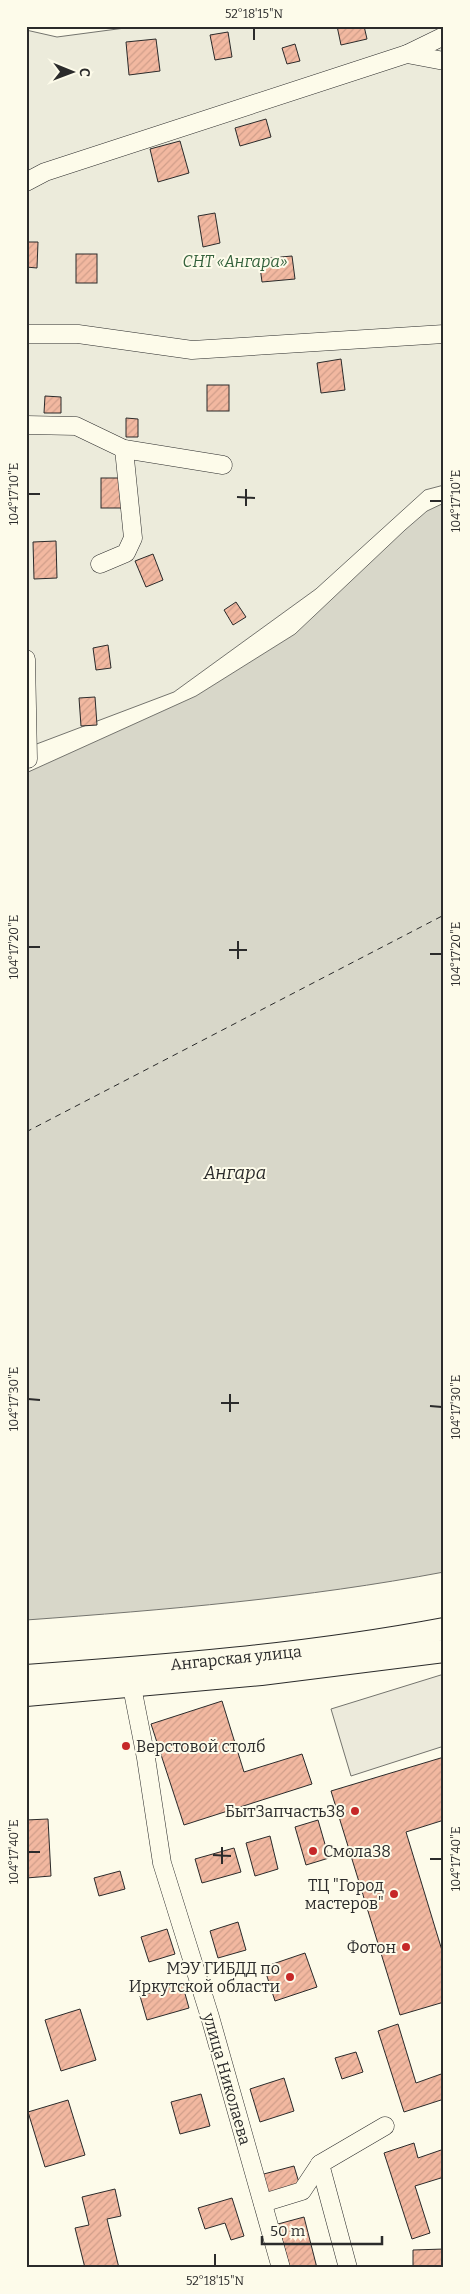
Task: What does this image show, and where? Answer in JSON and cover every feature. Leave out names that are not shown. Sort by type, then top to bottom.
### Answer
[{"type":"main road","name":"Ангарская улица","points":[[26,1676],[260,1656],[395,1638],[444,1629]]},
{"type":"main road","name":"Ангарская улица","points":[[26,1695],[261,1674],[444,1651]]},
{"type":"street","points":[[26,182],[44,172],[407,54],[444,36]]},
{"type":"street","points":[[407,54],[444,61]]},
{"type":"street","points":[[26,334],[78,334],[192,350],[444,334]]},
{"type":"street","points":[[26,425],[76,426],[124,449],[223,465]]},
{"type":"street","points":[[100,564],[126,553],[133,538],[124,449]]},
{"type":"street","points":[[26,659],[28,759]]},
{"type":"street","name":"улица Николаева","points":[[132,1687],[146,1758],[162,1863],[210,2016],[281,2268]]},
{"type":"street","points":[[262,2203],[302,2191],[320,2164],[385,2126]]},
{"type":"street","points":[[320,2164],[348,2268]]},
{"type":"green space","name":"СНТ «Ангара»","points":[[140,26],[444,26],[444,485],[425,490],[316,589],[174,692],[26,748],[26,30],[57,37]]},
{"type":"shaded area","points":[[444,1674],[444,1746],[351,1776],[331,1709]]},
{"type":"water","name":"Ангара","points":[[444,503],[444,1572],[340,1589],[236,1602],[26,1620],[26,773],[196,696],[295,634],[405,530],[427,511]]},
{"type":"building","points":[[337,26],[364,26],[367,39],[341,45]]},
{"type":"building","points":[[228,32],[232,57],[215,60],[210,35]]},
{"type":"building","points":[[156,39],[160,71],[129,75],[126,42]]},
{"type":"building","points":[[295,44],[300,61],[287,64],[282,48]]},
{"type":"building","points":[[266,119],[271,137],[240,146],[235,128]]},
{"type":"building","points":[[180,141],[189,173],[158,182],[150,149]]},
{"type":"building","points":[[215,213],[220,243],[203,247],[198,216]]},
{"type":"building","points":[[26,242],[38,242],[37,268],[26,267]]},
{"type":"building","points":[[76,254],[97,254],[97,283],[76,283]]},
{"type":"building","points":[[292,256],[295,279],[262,282],[259,259]]},
{"type":"building","points":[[341,359],[345,390],[321,393],[317,363]]},
{"type":"building","points":[[207,385],[229,385],[229,411],[207,411]]},
{"type":"building","points":[[45,396],[61,397],[61,413],[44,413]]},
{"type":"building","points":[[126,418],[138,419],[138,437],[126,437]]},
{"type":"building","points":[[101,478],[128,478],[128,508],[101,508]]},
{"type":"building","points":[[56,541],[57,578],[34,579],[33,542]]},
{"type":"building","points":[[153,554],[163,580],[146,587],[135,561]]},
{"type":"building","points":[[236,602],[246,617],[233,625],[224,610]]},
{"type":"building","points":[[108,645],[111,668],[96,670],[93,648]]},
{"type":"building","points":[[95,697],[97,725],[81,726],[79,698]]},
{"type":"building","points":[[222,1701],[244,1772],[302,1754],[312,1784],[184,1825],[151,1724]]},
{"type":"building","name":"ТЦ \"Город мастеров\"","points":[[444,1757],[444,1820],[406,1832],[444,1957],[444,2002],[400,2015],[331,1791]]},
{"type":"building","points":[[48,1819],[51,1876],[26,1878],[26,1820]]},
{"type":"building","points":[[318,1820],[329,1858],[306,1865],[295,1827]]},
{"type":"building","points":[[270,1836],[278,1869],[255,1876],[246,1843]]},
{"type":"building","points":[[234,1848],[241,1872],[202,1883],[195,1859]]},
{"type":"building","points":[[120,1871],[125,1889],[99,1896],[94,1878]]},
{"type":"building","points":[[238,1922],[246,1950],[218,1958],[210,1931]]},
{"type":"building","points":[[167,1929],[175,1954],[149,1962],[141,1937]]},
{"type":"building","name":"МЭУ ГИБДД по Иркутской области","points":[[305,1953],[317,1987],[275,2001],[264,1967]]},
{"type":"building","points":[[182,1983],[189,2008],[147,2020],[140,1996]]},
{"type":"building","points":[[80,2009],[96,2060],[61,2071],[45,2020]]},
{"type":"building","points":[[398,2024],[416,2083],[444,2073],[444,2099],[404,2112],[378,2031]]},
{"type":"building","points":[[356,2052],[363,2072],[342,2079],[335,2058]]},
{"type":"building","points":[[284,2078],[294,2111],[260,2122],[250,2089]]},
{"type":"building","points":[[201,2094],[210,2126],[180,2134],[171,2102]]},
{"type":"building","points":[[68,2100],[85,2155],[45,2167],[28,2112]]},
{"type":"building","points":[[414,2143],[418,2158],[444,2149],[444,2177],[415,2186],[430,2233],[412,2239],[384,2153]]},
{"type":"building","points":[[294,2166],[300,2186],[266,2196],[260,2175]]},
{"type":"building","points":[[115,2189],[121,2216],[107,2219],[119,2268],[85,2268],[75,2228],[89,2225],[82,2197]]},
{"type":"building","points":[[232,2198],[244,2236],[231,2240],[225,2223],[205,2229],[198,2208]]},
{"type":"building","points":[[304,2217],[317,2268],[290,2268],[278,2224]]},
{"type":"building","points":[[444,2249],[444,2268],[413,2268],[413,2250]]},
{"type":"ferry route","points":[[26,1132],[444,915]]},
{"type":"place","name":"Верстовой столб","points":[[126,1746]]},
{"type":"place","name":"БытЗапчасть38","points":[[355,1811]]},
{"type":"place","name":"Смола38","points":[[313,1851]]},
{"type":"place","name":"ТЦ \"Город мастеров\"","points":[[394,1894]]},
{"type":"place","name":"Фотон","points":[[406,1947]]},
{"type":"place","name":"МЭУ ГИБДД по Иркутской области","points":[[290,1977]]}]
